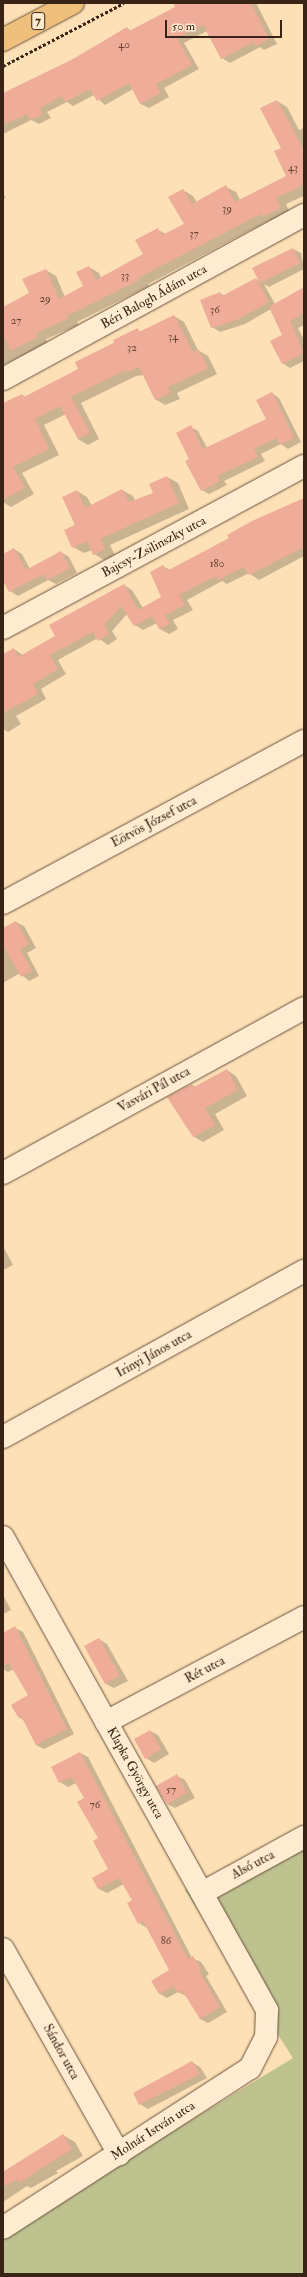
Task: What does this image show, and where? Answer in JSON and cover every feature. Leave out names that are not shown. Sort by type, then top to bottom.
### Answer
[{"type":"main road","name":"7","points":[[3,40],[73,3]]},
{"type":"street","name":"Béri Balogh Ádám utca","points":[[3,379],[304,215]]},
{"type":"street","name":"Bajcsy-Zsilinszky utca","points":[[3,628],[304,466]]},
{"type":"street","name":"Eötvös József utca","points":[[3,903],[304,741]]},
{"type":"street","name":"Vasvári Pál utca","points":[[3,1173],[304,1008]]},
{"type":"street","name":"Irinyi János utca","points":[[3,1438],[304,1272]]},
{"type":"street","name":"Klapka György utca","points":[[3,1537],[267,2010]]},
{"type":"street","name":"Rét utca","points":[[106,1722],[304,1617]]},
{"type":"street","name":"Alsó utca","points":[[202,1892],[304,1837]]},
{"type":"street","name":"Sándor utca","points":[[3,1949],[119,2154]]},
{"type":"street","name":"Molnár István utca","points":[[3,2228],[250,2068],[266,2037],[267,2010]]},
{"type":"path","points":[[3,66],[124,3]]},
{"type":"green space","points":[[304,1825],[304,2274],[3,2274],[3,2235],[293,2058],[185,1890]]},
{"type":"building","points":[[173,3],[251,3],[269,39],[256,46],[254,42],[221,59],[203,25],[177,38],[192,65],[156,84],[161,93],[140,104],[129,83],[97,101],[90,89],[65,102],[61,96],[40,108],[43,114],[30,120],[27,114],[3,125],[3,93],[73,59],[127,27],[129,31],[175,7]]},
{"type":"building","points":[[277,100],[304,150],[304,185],[276,198],[281,208],[262,217],[261,214],[138,278],[139,280],[67,316],[68,319],[36,333],[38,337],[11,351],[3,336],[3,307],[29,293],[22,279],[46,269],[59,299],[83,286],[76,272],[89,266],[96,280],[143,254],[135,240],[158,228],[162,235],[184,224],[168,197],[183,189],[192,204],[226,185],[235,202],[286,176],[274,151],[281,148],[260,108]]},
{"type":"building","points":[[293,248],[300,263],[260,283],[252,268]]},
{"type":"building","points":[[256,278],[269,302],[237,320],[211,328],[200,300],[220,292],[222,296]]},
{"type":"building","points":[[304,287],[304,313],[290,321],[304,353],[282,364],[270,341],[282,335],[269,307]]},
{"type":"building","points":[[174,315],[193,352],[198,349],[208,368],[168,387],[170,393],[155,400],[139,367],[127,372],[126,370],[71,397],[90,433],[78,439],[60,406],[35,419],[49,449],[13,467],[25,488],[3,500],[3,403],[22,394],[24,397],[78,369],[75,362],[114,343],[113,340],[138,328],[139,332]]},
{"type":"building","points":[[272,392],[294,438],[280,445],[277,438],[254,449],[258,457],[217,476],[220,481],[201,491],[185,461],[189,459],[176,433],[191,425],[203,449],[266,419],[256,400]]},
{"type":"building","points":[[167,476],[179,503],[100,539],[105,549],[93,555],[87,541],[72,548],[64,530],[75,525],[62,497],[77,490],[85,508],[122,489],[129,502],[153,493],[149,484]]},
{"type":"building","points":[[304,498],[304,547],[249,575],[244,567],[218,580],[216,576],[179,595],[185,605],[165,615],[170,624],[159,629],[152,616],[134,626],[121,606],[104,625],[109,634],[98,641],[93,632],[50,655],[58,669],[33,684],[38,694],[3,713],[3,654],[14,648],[18,657],[55,636],[49,625],[124,584],[138,610],[161,597],[150,572],[163,565],[167,571],[229,538],[227,535],[252,521]]},
{"type":"building","points":[[14,548],[26,570],[61,551],[70,568],[47,580],[44,574],[9,592],[3,581],[3,554]]},
{"type":"building","points":[[16,921],[29,944],[20,949],[32,971],[21,977],[3,945],[3,928]]},
{"type":"building","points":[[227,1069],[238,1090],[205,1108],[215,1125],[193,1137],[167,1097],[192,1084],[194,1087]]},
{"type":"building","points":[[15,1626],[67,1729],[36,1745],[21,1716],[18,1717],[11,1705],[28,1695],[9,1663],[3,1666],[3,1633]]},
{"type":"building","points":[[99,1638],[120,1676],[105,1684],[84,1646]]},
{"type":"building","points":[[150,1730],[161,1749],[145,1759],[134,1739]]},
{"type":"building","points":[[80,1752],[188,1959],[193,1956],[201,1969],[199,1971],[220,2007],[200,2019],[182,1990],[178,1993],[174,1986],[159,1994],[151,1981],[169,1970],[143,1921],[138,1924],[127,1903],[132,1900],[119,1878],[98,1889],[92,1878],[108,1869],[93,1841],[98,1838],[77,1802],[84,1798],[72,1777],[59,1783],[51,1767]]},
{"type":"building","points":[[177,1774],[187,1793],[167,1804],[156,1786]]},
{"type":"building","points":[[192,2061],[200,2074],[139,2105],[133,2093]]},
{"type":"building","points":[[63,2134],[72,2149],[19,2183],[17,2179],[3,2187],[3,2172]]}]
